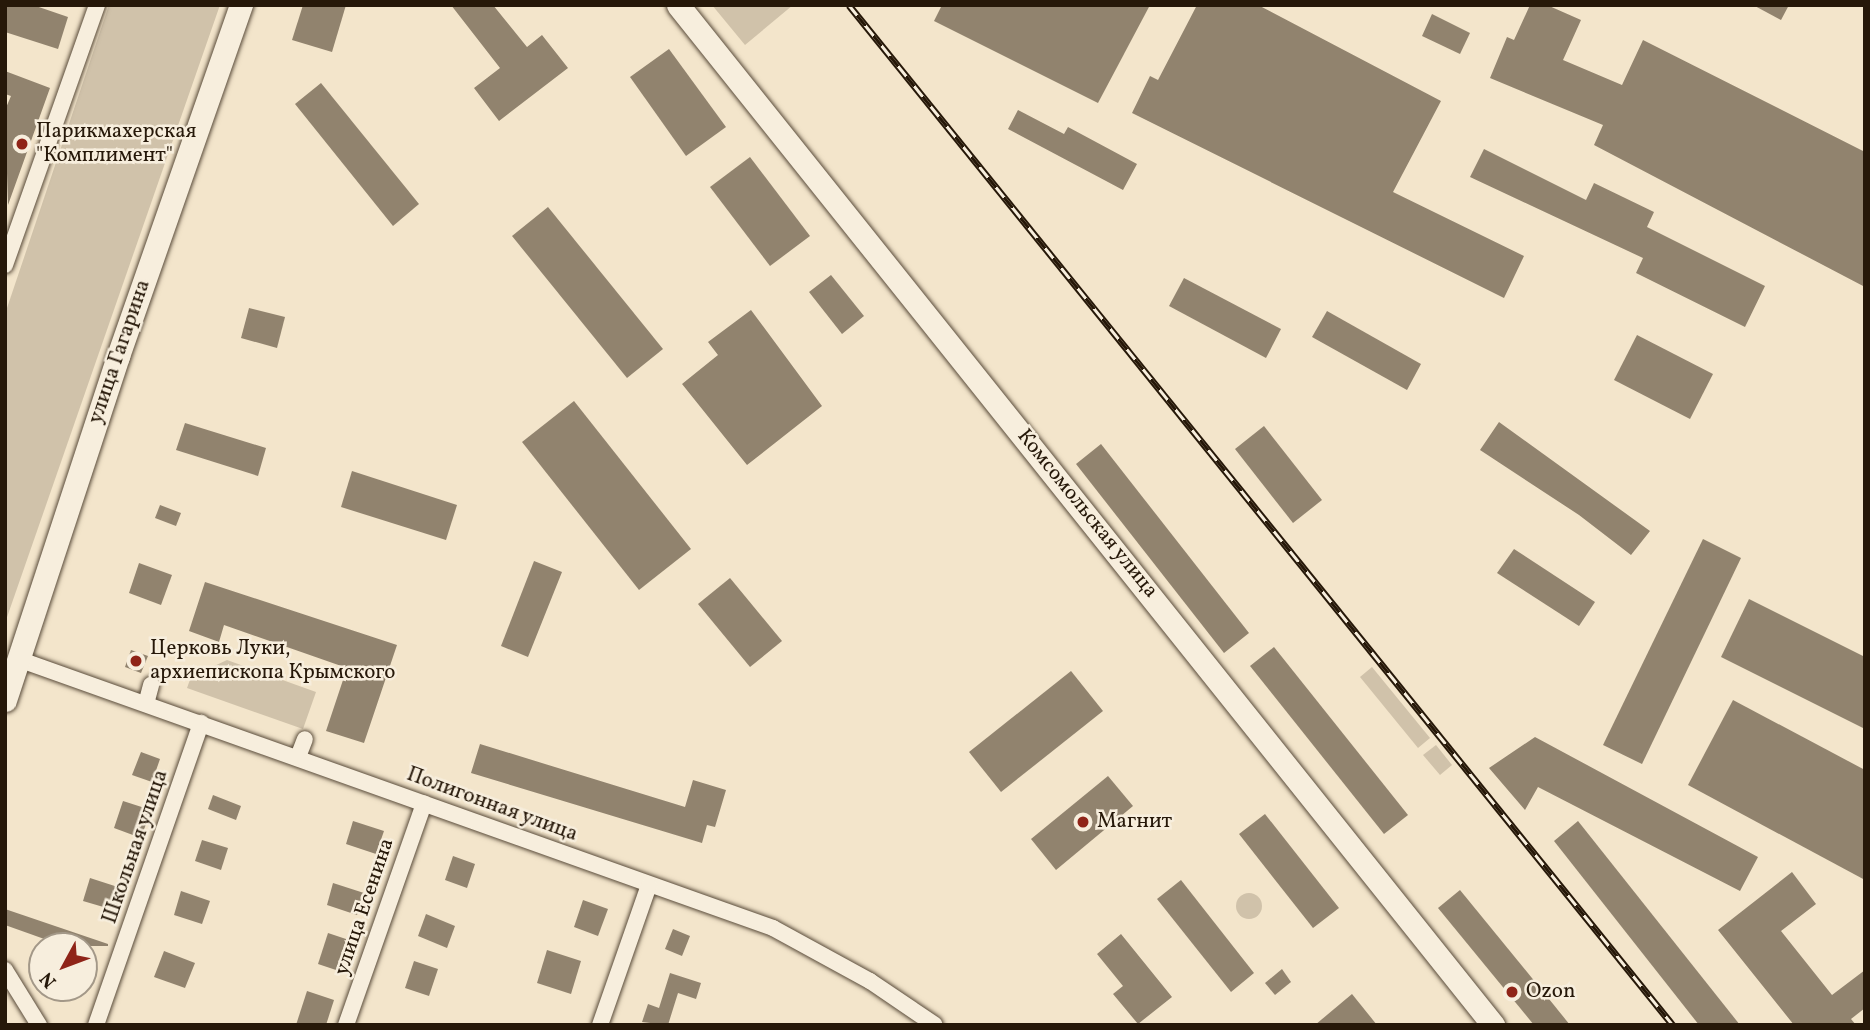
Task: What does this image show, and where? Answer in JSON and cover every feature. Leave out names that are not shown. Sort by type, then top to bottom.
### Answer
[{"type":"street","points":[[5,265],[97,5]]},
{"type":"street","name":"улица Гагарина","points":[[5,701],[241,5]]},
{"type":"street","name":"Комсомольская улица","points":[[678,5],[1493,1025]]},
{"type":"street","name":"Полигонная улица","points":[[18,659],[773,928],[870,981],[935,1025]]},
{"type":"street","points":[[145,704],[151,685]]},
{"type":"street","name":"Школьная улица","points":[[96,1025],[201,723]]},
{"type":"street","points":[[298,757],[304,739]]},
{"type":"street","name":"улица Есенина","points":[[346,1025],[424,803]]},
{"type":"street","points":[[600,1025],[649,885]]},
{"type":"street","points":[[5,970],[39,1025]]},
{"type":"shaded area","points":[[109,5],[220,5],[5,623],[5,314]]},
{"type":"shaded area","points":[[712,5],[793,5],[745,45]]},
{"type":"shaded area","points":[[227,660],[316,692],[303,729],[187,688],[191,677]]},
{"type":"shaded area","points":[[1372,667],[1430,738],[1418,748],[1360,677]]},
{"type":"shaded area","points":[[1436,745],[1452,765],[1440,775],[1423,755]]},
{"type":"shaded area","points":[[1249,893],[1258,897],[1262,906],[1258,915],[1249,919],[1240,915],[1236,906],[1240,897]]},
{"type":"building","points":[[5,5],[33,5],[68,17],[58,49],[5,32]]},
{"type":"building","points":[[303,5],[346,5],[332,52],[292,40]]},
{"type":"building","points":[[451,5],[493,5],[527,47],[542,35],[568,68],[499,121],[474,88],[500,68]]},
{"type":"building","points":[[942,5],[1150,5],[1098,103],[934,21]]},
{"type":"building","points":[[1197,5],[1258,5],[1441,101],[1393,192],[1524,256],[1504,298],[1132,113],[1150,76],[1158,80]]},
{"type":"building","points":[[1530,5],[1547,5],[1581,20],[1563,60],[1622,85],[1643,40],[1865,152],[1865,287],[1594,145],[1603,125],[1490,78],[1507,37],[1514,40]]},
{"type":"building","points":[[1753,5],[1789,5],[1781,20]]},
{"type":"building","points":[[1432,14],[1470,33],[1460,54],[1422,36]]},
{"type":"building","points":[[669,49],[726,127],[686,156],[630,77]]},
{"type":"building","points":[[5,71],[50,88],[8,205],[5,110],[11,96],[5,94]]},
{"type":"building","points":[[321,83],[419,204],[393,226],[295,104]]},
{"type":"building","points":[[1018,110],[1064,134],[1068,127],[1137,164],[1123,190],[1008,129]]},
{"type":"building","points":[[1484,149],[1586,200],[1594,183],[1654,212],[1647,227],[1765,286],[1745,327],[1636,273],[1643,258],[1470,177]]},
{"type":"building","points":[[750,157],[810,236],[770,266],[710,187]]},
{"type":"building","points":[[548,207],[663,349],[627,378],[512,236]]},
{"type":"building","points":[[831,275],[864,316],[842,334],[809,292]]},
{"type":"building","points":[[1184,278],[1281,329],[1266,358],[1169,306]]},
{"type":"building","points":[[249,308],[285,317],[277,348],[241,338]]},
{"type":"building","points":[[751,310],[822,406],[747,465],[682,384],[718,355],[708,342]]},
{"type":"building","points":[[1327,311],[1421,364],[1407,390],[1312,337]]},
{"type":"building","points":[[1637,335],[1713,374],[1690,419],[1614,380]]},
{"type":"building","points":[[574,401],[691,549],[639,590],[522,442]]},
{"type":"building","points":[[1499,422],[1650,531],[1631,555],[1579,515],[1480,450]]},
{"type":"building","points":[[185,423],[266,448],[258,476],[176,450]]},
{"type":"building","points":[[1264,426],[1322,500],[1293,523],[1235,449]]},
{"type":"building","points":[[1101,444],[1249,633],[1224,653],[1076,464]]},
{"type":"building","points":[[352,471],[457,505],[446,540],[341,507]]},
{"type":"building","points":[[160,505],[181,513],[176,526],[155,518]]},
{"type":"building","points":[[1703,539],[1741,558],[1642,764],[1603,745]]},
{"type":"building","points":[[1514,549],[1595,602],[1579,626],[1497,573]]},
{"type":"building","points":[[534,561],[562,572],[528,657],[501,646]]},
{"type":"building","points":[[139,563],[172,575],[161,605],[129,593]]},
{"type":"building","points":[[730,578],[782,641],[750,667],[698,604]]},
{"type":"building","points":[[205,582],[397,645],[364,743],[326,731],[347,668],[224,625],[219,642],[189,631]]},
{"type":"building","points":[[1749,599],[1865,657],[1865,729],[1721,657]]},
{"type":"building","points":[[1274,647],[1408,815],[1384,834],[1250,666]]},
{"type":"building","name":"Церковь Луки, архиепископа Крымского","points":[[131,650],[148,656],[141,673],[125,667]]},
{"type":"building","points":[[1071,671],[1103,711],[1001,792],[969,752]]},
{"type":"building","points":[[1733,700],[1865,770],[1865,880],[1688,785]]},
{"type":"building","points":[[1535,737],[1758,857],[1740,891],[1538,787],[1525,810],[1489,768]]},
{"type":"building","points":[[480,744],[685,807],[693,780],[726,790],[715,827],[707,825],[702,843],[471,773]]},
{"type":"building","points":[[141,752],[160,759],[152,782],[132,775]]},
{"type":"building","name":"Магнит","points":[[1108,776],[1133,806],[1056,870],[1031,839]]},
{"type":"building","points":[[213,795],[241,806],[236,820],[208,809]]},
{"type":"building","points":[[123,801],[151,810],[141,838],[114,828]]},
{"type":"building","points":[[1265,814],[1339,908],[1313,928],[1239,834]]},
{"type":"building","points":[[353,821],[384,831],[376,854],[346,844]]},
{"type":"building","points":[[1578,821],[1740,1025],[1699,1025],[1554,841]]},
{"type":"building","points":[[202,840],[228,848],[221,870],[195,861]]},
{"type":"building","points":[[453,856],[475,864],[467,888],[445,880]]},
{"type":"building","points":[[1792,872],[1816,904],[1781,931],[1832,995],[1865,970],[1865,1008],[1851,1019],[1856,1025],[1794,1025],[1718,930]]},
{"type":"building","points":[[90,878],[124,889],[117,911],[83,901]]},
{"type":"building","points":[[1181,880],[1254,973],[1231,992],[1157,899]]},
{"type":"building","points":[[333,883],[364,893],[357,915],[327,905]]},
{"type":"building","points":[[1460,890],[1570,1025],[1534,1025],[1438,908]]},
{"type":"building","points":[[181,891],[210,901],[202,924],[174,915]]},
{"type":"building","points":[[583,900],[608,909],[598,936],[574,927]]},
{"type":"building","points":[[5,909],[73,932],[28,933],[5,925]]},
{"type":"building","points":[[426,914],[455,926],[447,948],[418,936]]},
{"type":"building","points":[[673,929],[690,936],[682,956],[665,949]]},
{"type":"building","points":[[328,933],[349,940],[339,971],[318,964]]},
{"type":"building","points":[[1121,934],[1172,997],[1138,1024],[1113,994],[1123,986],[1097,954]]},
{"type":"building","points":[[98,941],[108,944],[98,946]]},
{"type":"building","points":[[547,950],[581,961],[571,994],[537,983]]},
{"type":"building","points":[[164,951],[195,963],[185,988],[154,977]]},
{"type":"building","points":[[414,961],[438,969],[429,996],[405,988]]},
{"type":"building","points":[[1282,969],[1291,982],[1275,995],[1265,983]]},
{"type":"building","points":[[670,973],[701,983],[696,999],[678,993],[668,1025],[642,1022],[648,1004],[659,1008]]},
{"type":"building","points":[[307,991],[334,1000],[326,1025],[296,1025]]},
{"type":"building","points":[[1352,994],[1377,1025],[1315,1025]]},
{"type":"railway","points":[[849,5],[1673,1025]]},
{"type":"place","name":"Парикмахерская \"Комплимент\"","points":[[22,144]]},
{"type":"place","name":"Церковь Луки, архиепископа Крымского","points":[[136,661]]},
{"type":"place","name":"Магнит","points":[[1083,822]]},
{"type":"place","name":"Ozon","points":[[1512,992]]}]
